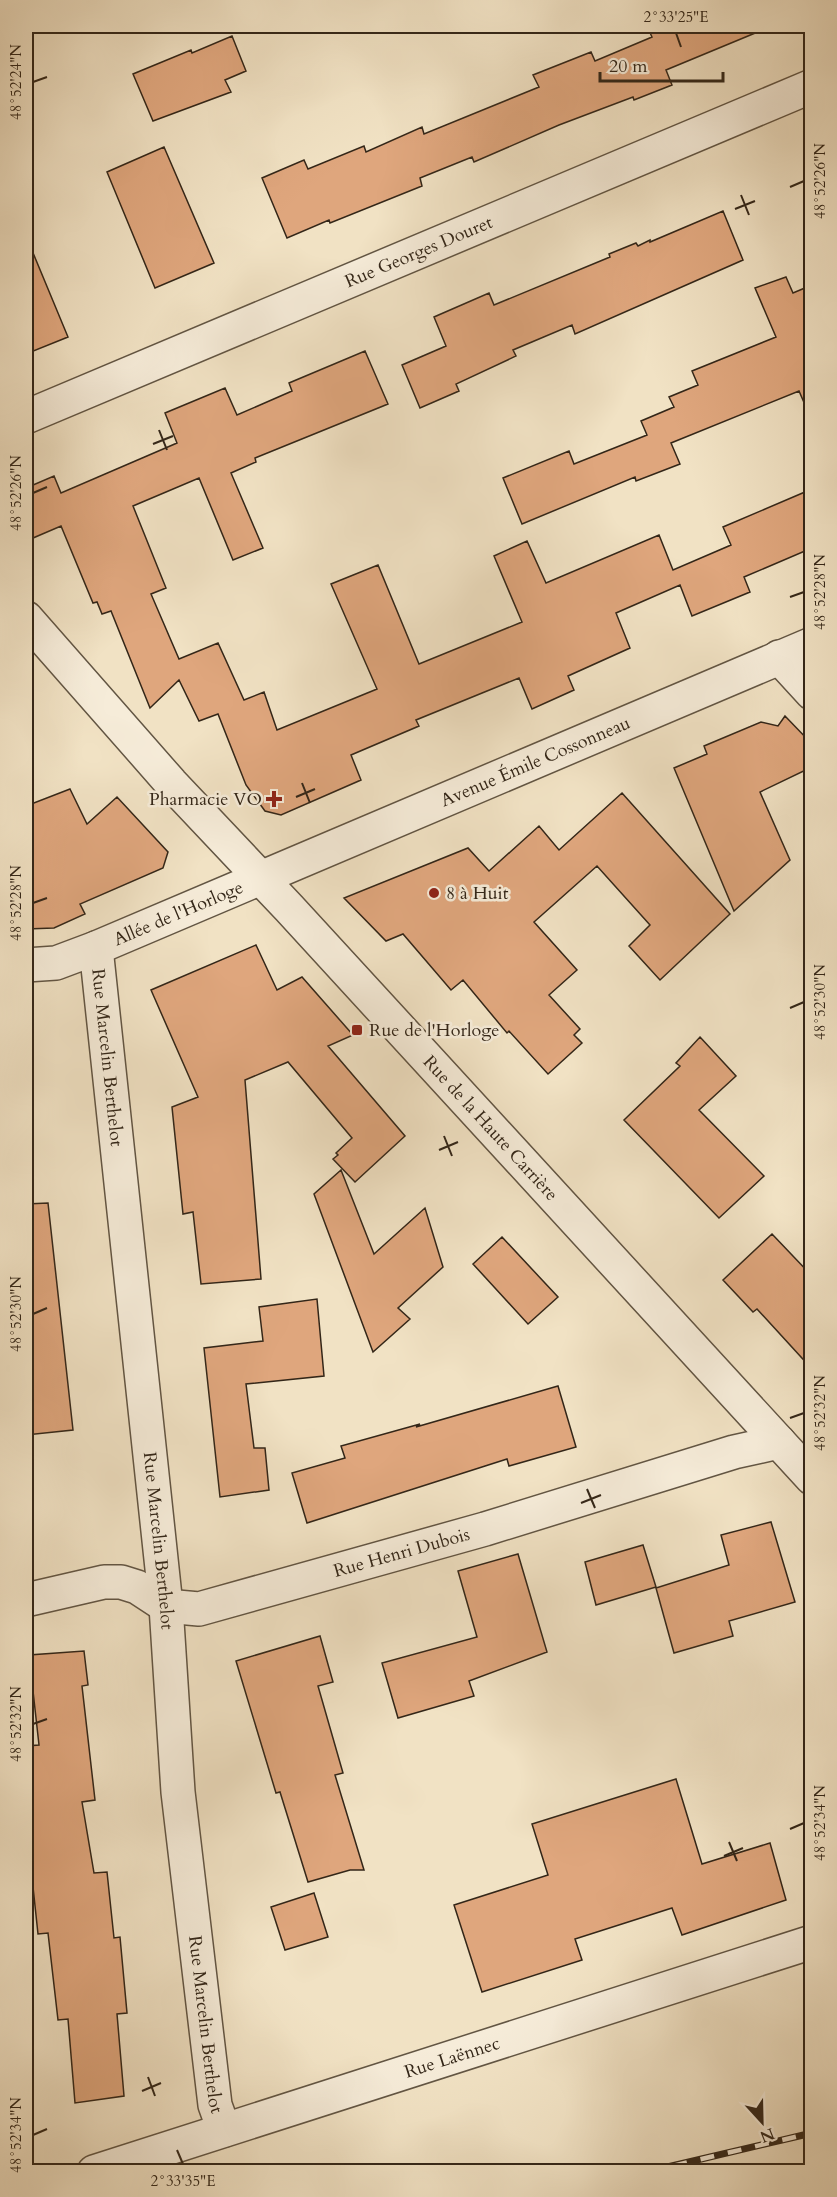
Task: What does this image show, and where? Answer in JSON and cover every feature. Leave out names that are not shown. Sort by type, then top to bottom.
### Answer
[{"type":"street","name":"Rue Georges Douret","points":[[26,417],[812,86]]},
{"type":"street","name":"Rue de la Haute Carrière","points":[[26,618],[171,783],[812,1478]]},
{"type":"street","name":"Avenue Émile Cossonneau","points":[[261,879],[812,644]]},
{"type":"street","points":[[779,657],[812,693]]},
{"type":"street","name":"Allée de l'Horloge","points":[[26,965],[56,963],[261,879]]},
{"type":"street","name":"Rue Marcelin Berthelot","points":[[96,948],[166,1606],[178,1792],[215,2105],[224,2130]]},
{"type":"street","name":"Rue Henri Dubois","points":[[26,1600],[104,1582],[121,1582],[137,1587],[166,1606],[199,1609],[485,1529],[734,1452],[778,1442]]},
{"type":"street","name":"Rue Laënnec","points":[[94,2172],[812,1942]]},
{"type":"building","points":[[647,26],[772,26],[666,70],[672,85],[559,125],[474,162],[472,157],[420,178],[422,186],[287,238],[262,178],[304,160],[308,169],[364,146],[366,152],[422,127],[424,134],[539,87],[533,75],[591,52],[595,61],[652,37]]},
{"type":"building","points":[[232,36],[246,71],[225,80],[231,92],[153,121],[133,74]]},
{"type":"building","points":[[164,147],[214,263],[155,288],[107,172]]},
{"type":"building","points":[[723,211],[743,260],[575,334],[572,325],[513,350],[516,356],[456,384],[459,391],[420,408],[402,365],[446,346],[434,317],[489,293],[494,305],[610,257],[609,254],[636,243],[638,246],[650,240],[650,242]]},
{"type":"building","points":[[26,236],[68,337],[26,354]]},
{"type":"building","points":[[786,277],[793,293],[812,285],[812,421],[799,391],[671,443],[680,464],[636,481],[635,477],[522,524],[503,478],[569,451],[574,464],[647,435],[641,421],[674,407],[669,397],[698,385],[692,371],[776,337],[755,288]]},
{"type":"building","points":[[365,351],[388,404],[255,458],[256,462],[231,473],[263,548],[233,560],[199,478],[133,506],[166,588],[151,594],[179,659],[218,643],[244,700],[264,692],[277,730],[377,689],[331,584],[378,565],[419,664],[522,622],[494,556],[527,541],[546,583],[659,535],[673,570],[731,545],[723,527],[812,489],[812,548],[744,577],[750,592],[692,616],[680,585],[616,613],[630,648],[568,676],[574,690],[532,709],[519,678],[416,720],[419,726],[351,755],[361,780],[281,815],[265,811],[246,785],[218,714],[199,721],[179,680],[150,708],[111,611],[102,614],[97,602],[93,603],[61,526],[26,541],[26,488],[54,476],[61,493],[177,443],[165,413],[225,388],[237,415],[292,391],[289,383]]},
{"type":"building","points":[[785,716],[812,744],[812,767],[760,792],[790,860],[734,911],[674,768],[707,754],[704,746],[761,722],[778,726]]},
{"type":"building","points":[[70,789],[87,824],[117,797],[168,852],[163,868],[80,904],[85,914],[54,928],[26,929],[26,806]]},
{"type":"building","points":[[622,793],[730,914],[660,980],[629,946],[650,925],[597,866],[534,922],[577,970],[549,995],[580,1029],[574,1035],[582,1043],[548,1074],[509,1031],[507,1033],[463,980],[451,990],[403,934],[386,941],[344,898],[468,848],[489,871],[539,826],[559,850]]},
{"type":"building","points":[[256,945],[277,990],[302,977],[353,1035],[328,1046],[405,1136],[355,1182],[333,1159],[338,1155],[336,1153],[352,1138],[288,1062],[245,1080],[261,1279],[201,1284],[193,1212],[183,1214],[172,1107],[198,1097],[151,990]]},
{"type":"building","points":[[700,1037],[736,1076],[699,1110],[764,1176],[719,1218],[624,1120],[680,1066],[676,1063]]},
{"type":"building","points":[[341,1170],[374,1254],[425,1208],[443,1267],[398,1308],[410,1319],[373,1352],[314,1194]]},
{"type":"building","points":[[48,1203],[73,1430],[26,1435],[26,1204]]},
{"type":"building","points":[[772,1234],[812,1276],[812,1369],[757,1309],[753,1312],[723,1280]]},
{"type":"building","points":[[502,1237],[558,1297],[528,1324],[473,1264]]},
{"type":"building","points":[[317,1299],[324,1376],[246,1384],[254,1448],[265,1448],[269,1490],[220,1497],[204,1348],[263,1341],[259,1307]]},
{"type":"building","points":[[558,1386],[576,1447],[509,1466],[507,1459],[307,1523],[292,1473],[345,1458],[341,1446]]},
{"type":"building","points":[[771,1522],[795,1602],[729,1621],[733,1636],[674,1653],[656,1588],[729,1565],[721,1535]]},
{"type":"building","points":[[643,1545],[656,1587],[596,1605],[585,1562]]},
{"type":"building","points":[[518,1554],[547,1652],[469,1681],[474,1696],[398,1718],[382,1663],[477,1637],[458,1571]]},
{"type":"building","points":[[320,1636],[333,1682],[318,1686],[343,1773],[335,1775],[364,1870],[350,1870],[308,1882],[280,1792],[276,1793],[236,1661]]},
{"type":"building","points":[[84,1651],[88,1685],[82,1686],[95,1800],[82,1802],[94,1873],[107,1872],[114,1938],[120,1937],[127,2013],[117,2014],[124,2096],[75,2103],[68,2019],[58,2020],[48,1933],[38,1934],[31,1868],[28,1868],[26,1746],[39,1745],[29,1655]]},
{"type":"building","points":[[676,1779],[702,1864],[770,1843],[786,1900],[682,1935],[672,1908],[575,1939],[582,1960],[482,1992],[454,1905],[548,1875],[532,1824]]},
{"type":"building","points":[[314,1893],[328,1937],[285,1950],[271,1907]]},
{"type":"railway","points":[[646,2172],[812,2133]]},
{"type":"railway","points":[[799,2172],[812,2169]]},
{"type":"place","name":"Pharmacie VO","points":[[274,799]]},
{"type":"place","name":"8 à Huit","points":[[434,893]]},
{"type":"place","name":"Rue de l'Horloge","points":[[357,1030]]}]
